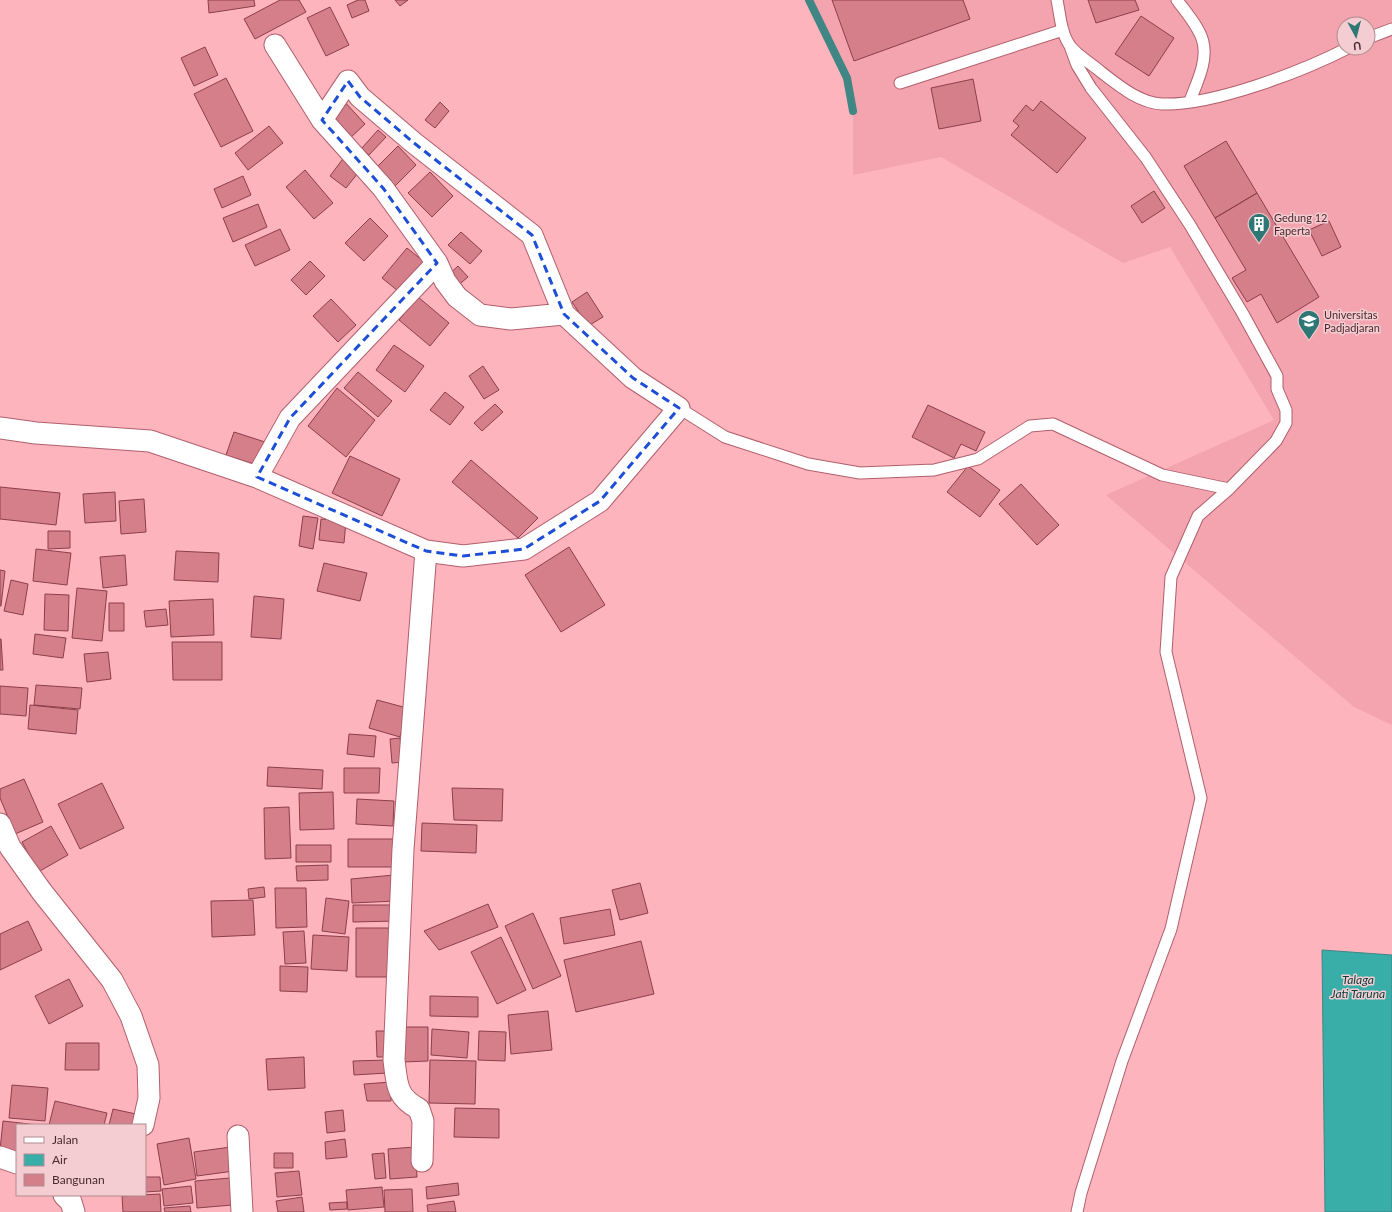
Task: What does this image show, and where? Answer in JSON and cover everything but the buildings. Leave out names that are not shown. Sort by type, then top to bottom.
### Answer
[{"type":"street","points":[[275,44],[322,120],[383,188],[437,263],[444,281],[457,297],[480,315],[511,319],[564,314]]},
{"type":"street","points":[[0,428],[150,441],[257,477],[426,551],[462,556],[524,549],[600,502],[679,408],[633,378],[564,314],[532,235],[414,143],[360,97],[348,82],[322,120]]},
{"type":"street","points":[[257,477],[290,418],[437,263]]},
{"type":"street","points":[[422,1161],[423,1121],[419,1109],[409,1104],[400,1094],[396,1082],[394,1060],[403,849],[426,551]]},
{"type":"street","points":[[0,824],[10,847],[42,892],[112,980],[131,1016],[148,1065],[149,1098],[143,1124]]},
{"type":"street","points":[[238,1136],[242,1212]]},
{"type":"street","points":[[0,1157],[16,1163]]},
{"type":"lane","points":[[1057,0],[1063,30],[1077,65],[1091,88],[1146,158],[1190,225],[1277,376],[1277,389],[1286,410],[1286,423],[1276,441],[1229,489],[1198,516],[1171,578],[1166,652],[1201,798],[1171,929],[1122,1061],[1081,1193],[1077,1212]]},
{"type":"lane","points":[[1177,0],[1190,18],[1203,42],[1203,66],[1190,102]]},
{"type":"lane","points":[[1376,35],[1392,29]]},
{"type":"lane","points":[[900,83],[1063,30]]},
{"type":"lane","points":[[1070,46],[1125,90],[1143,99],[1162,104],[1190,102],[1223,95],[1281,76],[1336,54]]},
{"type":"lane","points":[[679,408],[725,437],[808,464],[860,473],[934,470],[978,459],[1030,426],[1053,424],[1162,475],[1229,489]]},
{"type":"highlighted area","points":[[348,81],[360,97],[414,143],[532,235],[564,314],[633,378],[679,408],[600,501],[524,549],[463,556],[426,551],[257,477],[290,418],[437,263],[383,188],[322,120]]},
{"type":"shaded area","name":"Universitas Padjadjaran","points":[[809,0],[1392,0],[1392,725],[1354,707],[1106,495],[1274,420],[1170,247],[1123,263],[941,157],[853,175],[853,111],[847,78]]},
{"type":"water","name":"Talaga Jati Taruna","points":[[1322,950],[1392,955],[1392,1212],[1325,1212]]},
{"type":"waterway","points":[[809,0],[847,78],[853,111]]},
{"type":"place","name":"Gedung 12 Faperta","points":[[1259,244]]},
{"type":"place","name":"Universitas Padjadjaran","points":[[1309,340]]}]
